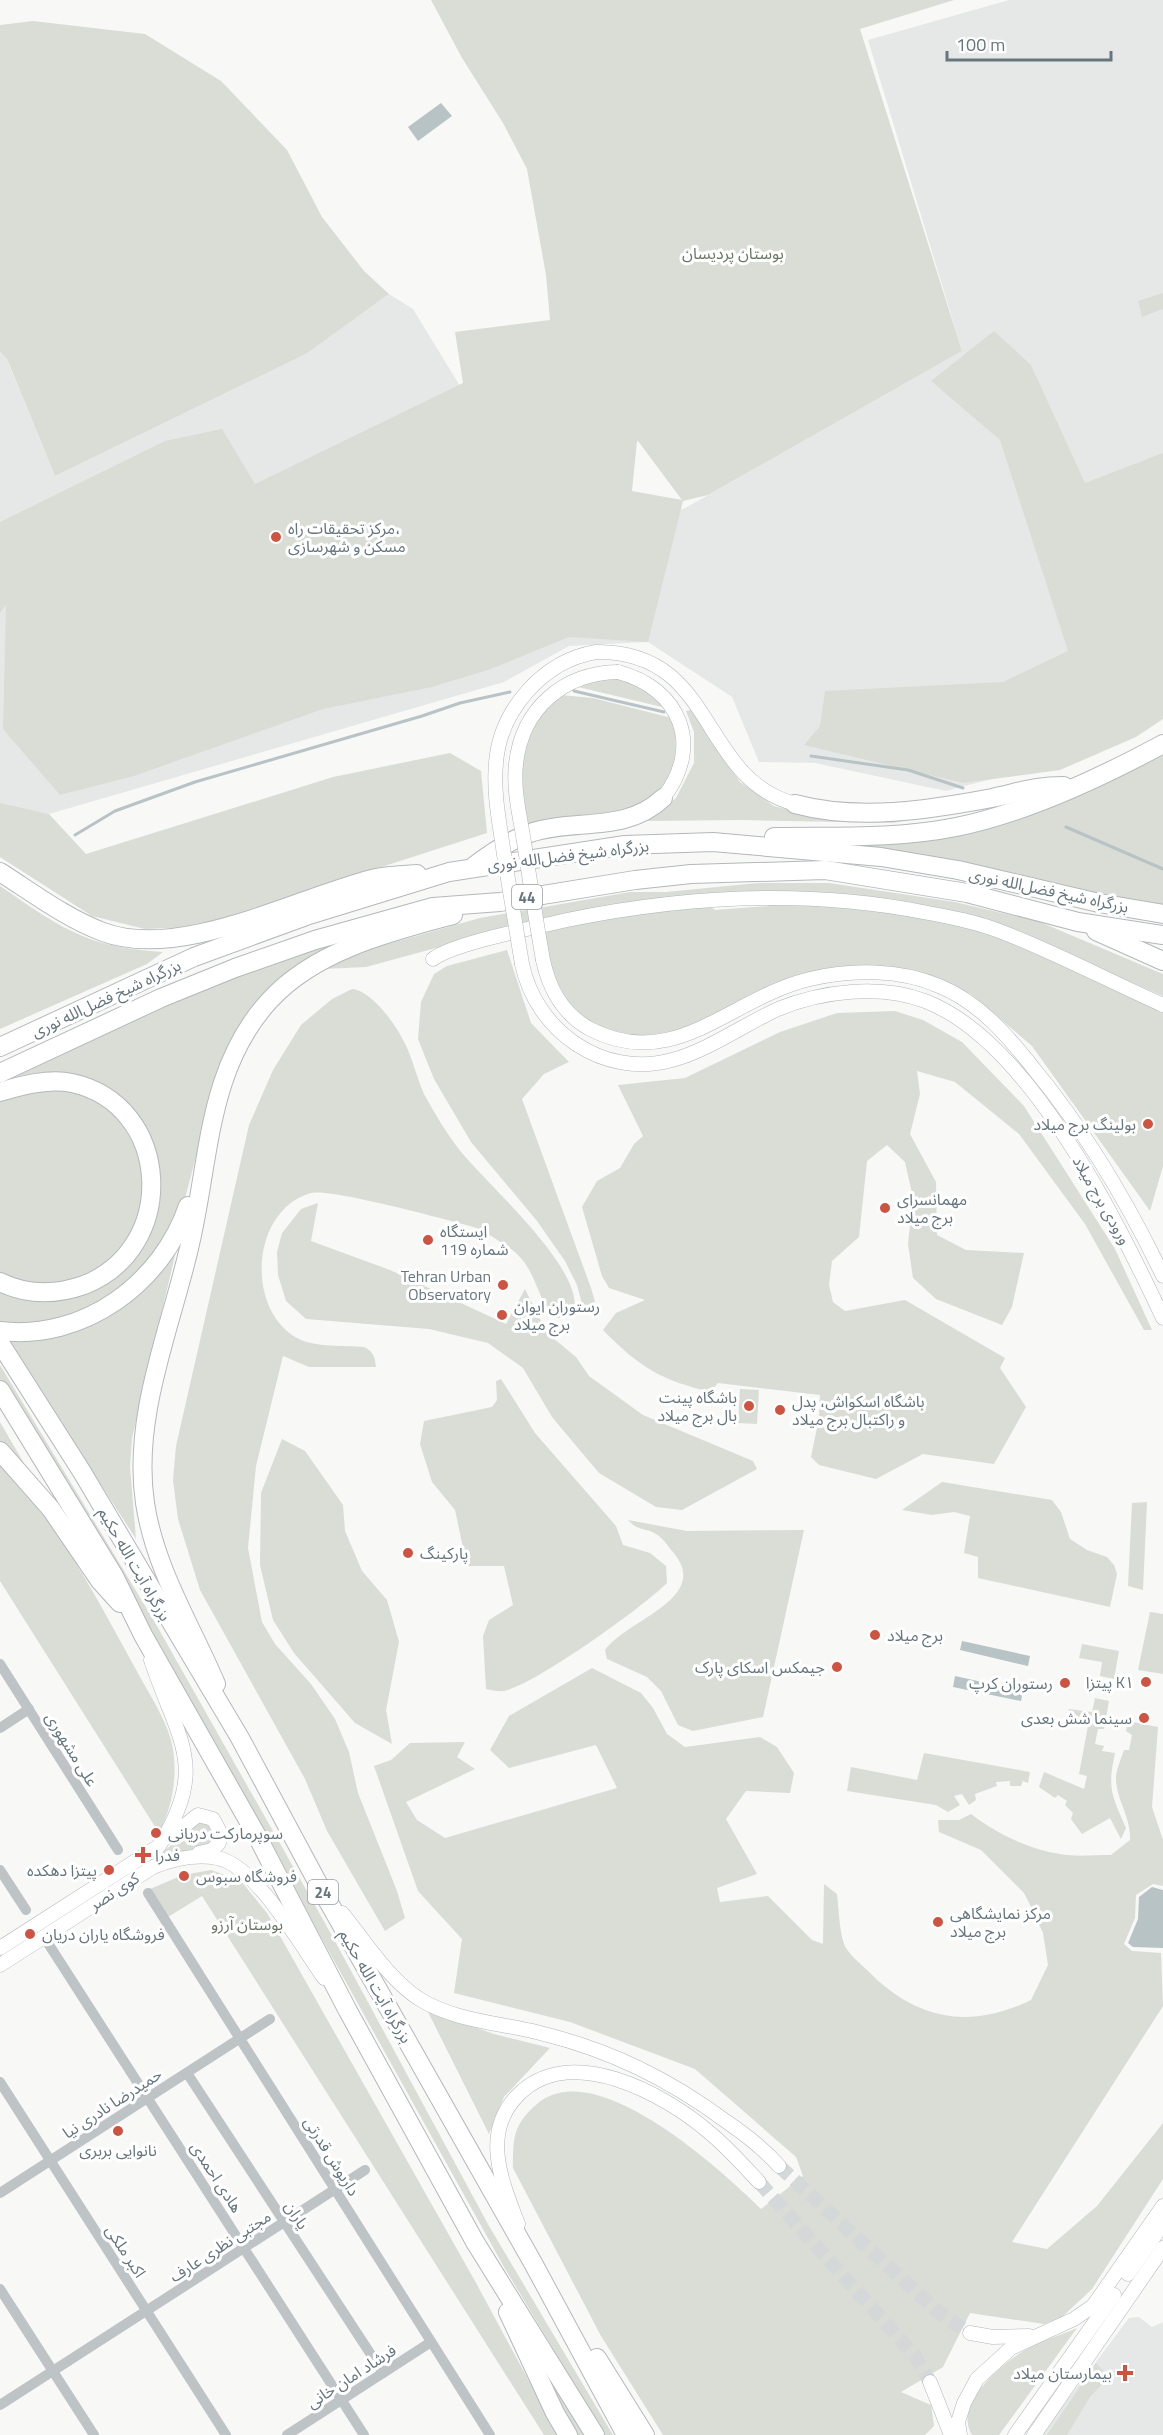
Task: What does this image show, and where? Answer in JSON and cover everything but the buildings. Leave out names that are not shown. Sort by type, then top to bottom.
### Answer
[{"type":"highway","points":[[1125,765],[1163,732]]},
{"type":"highway","points":[[713,842],[767,837],[912,833],[955,827],[999,816],[1078,785],[1125,765],[1163,744]]},
{"type":"highway","points":[[795,804],[838,812],[876,812],[993,798],[1035,786],[1078,785]]},
{"type":"highway","points":[[471,868],[494,850],[531,832],[622,819],[640,814],[663,798]]},
{"type":"highway","name":"بزرگراه شیخ فضل‌الله نوری","points":[[0,1047],[230,943],[306,916],[449,872],[626,845],[713,842],[820,850],[892,859],[958,870],[1099,903],[1163,914]]},
{"type":"highway","name":"بزرگراه شیخ فضل‌الله نوری","points":[[0,1073],[161,998],[285,950],[433,907],[500,902],[635,880],[692,874],[825,870],[968,893],[1078,922],[1163,935]]},
{"type":"highway","points":[[0,872],[77,921],[105,933],[145,939],[189,936],[379,877],[449,872]]},
{"type":"highway","points":[[240,1738],[162,1568],[149,1524],[142,1485],[143,1442],[150,1400],[191,1242],[213,1111],[231,1058],[257,1015],[282,988],[314,965],[355,946],[400,930],[500,902]]},
{"type":"highway","points":[[1078,922],[1163,961]]},
{"type":"highway","points":[[0,1092],[51,1081],[85,1087],[104,1097],[123,1113],[141,1139],[151,1172],[152,1190],[147,1220],[136,1244],[123,1260],[105,1274],[78,1287],[53,1292],[22,1290],[0,1282]]},
{"type":"highway","points":[[0,1331],[63,1325],[107,1307],[137,1286],[163,1258],[179,1231],[203,1160]]},
{"type":"highway","name":"بزرگراه آیت الله حکیم","points":[[4,1349],[87,1482],[190,1659],[240,1738],[320,1887],[533,2262],[626,2435]]},
{"type":"highway","name":"بزرگراه آیت الله حکیم","points":[[0,1390],[114,1576],[139,1628],[252,1826],[348,2011],[475,2242],[595,2435]]},
{"type":"highway","points":[[0,1451],[51,1509],[100,1581],[139,1628]]},
{"type":"highway","points":[[475,2242],[555,2413],[568,2435]]},
{"type":"highway","points":[[533,2262],[645,2435]]},
{"type":"street","name":"ورودی برج میلاد","points":[[795,804],[782,801],[758,787],[739,769],[674,676],[652,661],[633,654],[596,652],[565,662],[543,676],[528,689],[511,714],[502,736],[496,762],[496,797],[522,964],[534,1001],[553,1026],[592,1054],[628,1063],[645,1064],[674,1059],[790,1005],[846,993],[873,992],[914,997],[951,1014],[989,1042],[1052,1119],[1107,1208],[1163,1318]]},
{"type":"street","points":[[663,798],[673,785],[682,765],[683,737],[676,714],[669,702],[655,687],[638,677],[618,672],[580,677],[561,687],[546,699],[531,718],[516,763],[516,792],[543,960],[554,993],[577,1020],[610,1038],[638,1044],[667,1042],[784,987],[834,975],[882,973],[922,980],[961,998],[988,1018],[1016,1047],[1078,1125],[1124,1196],[1163,1276]]},
{"type":"street","points":[[433,959],[444,952],[480,942],[606,913],[719,899],[807,897],[880,904],[971,922],[1001,931],[1163,1005]]},
{"type":"street","points":[[784,987],[790,1005]]},
{"type":"street","name":"کوی نصر","points":[[0,1948],[159,1846],[176,1820],[183,1800],[187,1764],[182,1743],[139,1628]]},
{"type":"street","name":"علی مشهوری","points":[[0,1664],[118,1850]]},
{"type":"street","points":[[0,1728],[29,1709]]},
{"type":"street","points":[[159,1846],[198,1815],[213,1819],[220,1837],[216,1847],[178,1858]]},
{"type":"street","name":"کوی نصر","points":[[0,1965],[153,1867],[178,1858],[217,1858],[229,1862],[255,1882],[348,2011]]},
{"type":"street","points":[[0,1870],[26,1910]]},
{"type":"street","points":[[320,1887],[384,1964],[421,1999],[463,2016],[576,2042],[637,2064],[697,2100],[753,2140],[779,2166]]},
{"type":"street","name":"داریوش قدرتی","points":[[148,1893],[490,2435]]},
{"type":"street","name":"هادی احمدی","points":[[44,1937],[364,2435]]},
{"type":"street","name":"حمیدرضا نادری نیا","points":[[0,2193],[270,2019]]},
{"type":"street","points":[[533,2262],[501,2180],[496,2149],[501,2120],[509,2104],[537,2080],[568,2071],[585,2072],[637,2088],[680,2111],[710,2133],[759,2182]]},
{"type":"street","name":"یاران","points":[[187,2073],[382,2373]]},
{"type":"street","name":"اکبر ملکی","points":[[0,2082],[226,2435]]},
{"type":"street","points":[[738,2159],[753,2140]]},
{"type":"street","name":"مجتبی نظری عارف","points":[[0,2405],[366,2170]]},
{"type":"street","points":[[952,2433],[977,2379],[1001,2355],[1034,2335],[1074,2319],[1093,2306],[1163,2206]]},
{"type":"street","points":[[1015,2435],[1023,2420],[1163,2224]]},
{"type":"street","points":[[1034,2435],[1163,2248]]},
{"type":"street","points":[[0,2289],[94,2435]]},
{"type":"street","points":[[970,2333],[993,2337],[1034,2335]]},
{"type":"street","name":"فرشاد امان خانی","points":[[287,2435],[303,2431],[342,2400],[431,2342]]},
{"type":"street","points":[[930,2382],[952,2433]]},
{"type":"street","points":[[1008,2435],[1023,2420]]},
{"type":"shaded area","points":[[1009,0],[1163,0],[1163,686],[999,777],[946,791],[815,763],[759,762],[732,697],[648,642],[569,646],[504,682],[49,814],[0,805],[0,343],[55,476],[306,354],[389,294],[413,309],[570,566],[687,507],[962,351],[868,40]]},
{"type":"shaded area","points":[[441,103],[452,116],[418,141],[408,127]]},
{"type":"shaded area","points":[[962,1641],[1030,1656],[1028,1666],[960,1650]]},
{"type":"shaded area","points":[[955,1676],[1023,1691],[1021,1701],[953,1687]]},
{"type":"shaded area","points":[[1152,1887],[1163,1890],[1163,1948],[1133,1947],[1128,1943],[1138,1919],[1139,1897]]},
{"type":"shaded area","name":"بیمارستان میلاد","points":[[1139,2317],[1152,2327],[1163,2322],[1163,2435],[1041,2435],[1129,2318]]},
{"type":"green space","name":"بوستان پردیسان","points":[[431,0],[954,0],[860,29],[962,351],[708,495],[683,501],[648,642],[569,637],[491,669],[432,687],[323,709],[134,776],[60,795],[3,729],[6,605],[0,613],[0,522],[165,441],[222,429],[255,484],[463,383],[455,332],[550,320],[546,275],[527,169],[503,123],[462,58]],"holes":[[[638,441],[682,500],[632,491]]]},
{"type":"green space","points":[[33,21],[145,34],[221,81],[287,150],[322,217],[364,271],[389,294],[306,354],[55,476],[7,359],[0,351],[0,25]]},
{"type":"green space","points":[[1163,293],[1163,309],[1142,317],[1138,301]]},
{"type":"green space","points":[[994,331],[1031,365],[1085,483],[1163,453],[1163,719],[1136,737],[1060,770],[963,783],[804,745],[820,726],[825,691],[1003,682],[1068,651],[1000,440],[931,381]]},
{"type":"green space","points":[[615,677],[641,685],[666,708],[574,686]]},
{"type":"green space","points":[[561,695],[593,698],[672,718],[675,731],[675,759],[666,785],[657,796],[647,804],[620,813],[527,826],[523,789],[524,754],[535,723]]},
{"type":"green space","points":[[691,710],[740,782],[774,806],[823,819],[909,820],[893,823],[645,821],[676,798],[694,763],[694,732],[686,711]]},
{"type":"green space","points":[[1163,752],[1163,908],[818,844],[905,842]]},
{"type":"green space","points":[[450,753],[481,771],[487,833],[195,927],[145,929],[92,916],[0,857],[0,803],[49,814],[86,854],[333,777]]},
{"type":"green space","points":[[758,883],[829,883],[955,902],[1040,922],[1163,974],[1163,996],[1017,933],[797,892],[732,892],[619,904],[502,930],[366,967],[323,969],[363,951],[480,918],[630,892],[666,892]]},
{"type":"green space","points":[[0,886],[52,920],[85,937],[113,946],[163,952],[147,964],[0,1029]]},
{"type":"green space","points":[[773,901],[920,915],[1002,936],[1163,1010],[1163,1166],[1150,1211],[1032,1046],[971,994],[921,974],[780,983],[670,1036],[646,1038],[606,1031],[579,1015],[565,1000],[549,966],[542,931],[603,917],[705,904],[715,910],[768,906]]},
{"type":"green space","points":[[395,924],[285,977],[205,1122],[182,1210],[169,1240],[108,1301],[49,1323],[0,1328],[0,1288],[91,1288],[157,1197],[112,1096],[0,1083],[192,994],[284,959]]},
{"type":"green space","points":[[507,950],[531,1023],[569,1062],[544,1074],[522,1099],[591,1288],[595,1302],[584,1312],[577,1285],[565,1261],[537,1221],[471,1142],[434,1079],[418,1039],[421,1002],[434,974],[447,966]]},
{"type":"green space","points":[[352,989],[374,1001],[387,1016],[405,1045],[424,1094],[458,1148],[549,1250],[564,1273],[573,1294],[574,1312],[567,1317],[557,1318],[543,1300],[523,1261],[487,1233],[470,1226],[388,1205],[340,1195],[311,1193],[291,1203],[276,1219],[266,1239],[262,1261],[263,1284],[269,1306],[280,1324],[304,1341],[321,1345],[364,1347],[371,1352],[376,1363],[376,1367],[309,1367],[283,1356],[256,1466],[248,1548],[262,1622],[275,1644],[311,1684],[335,1719],[349,1752],[358,1793],[397,1891],[405,1918],[385,1931],[327,1831],[305,1779],[200,1590],[178,1519],[173,1480],[176,1446],[249,1125],[273,1070],[301,1025],[332,999]]},
{"type":"green space","points":[[895,1011],[923,1020],[962,1042],[1024,1106],[1115,1249],[1152,1330],[1144,1330],[1085,1224],[1019,1134],[955,1082],[917,1071],[920,1094],[910,1134],[936,1182],[937,1235],[966,1250],[1024,1253],[1012,1307],[1002,1325],[936,1299],[913,1278],[908,1244],[913,1198],[905,1162],[887,1145],[867,1161],[859,1237],[832,1261],[829,1285],[833,1302],[845,1311],[905,1300],[1005,1358],[1000,1368],[1026,1407],[994,1464],[923,1454],[876,1479],[819,1465],[811,1457],[819,1418],[820,1395],[718,1383],[701,1402],[703,1390],[660,1375],[637,1361],[615,1342],[603,1330],[616,1313],[645,1300],[609,1288],[602,1276],[582,1207],[597,1181],[620,1168],[634,1144],[643,1136],[618,1085],[685,1078],[780,1032],[837,1013]]},
{"type":"green space","points":[[49,1086],[86,1094],[116,1113],[143,1161],[143,1211],[117,1257],[78,1281],[34,1286],[0,1275],[0,1097]]},
{"type":"green space","points":[[318,1203],[311,1241],[390,1270],[506,1324],[525,1289],[547,1333],[576,1357],[589,1376],[643,1415],[753,1461],[757,1469],[682,1510],[656,1507],[599,1473],[552,1417],[523,1368],[488,1343],[429,1329],[306,1319],[286,1301],[278,1275],[277,1252],[282,1233],[301,1209]]},
{"type":"green space","points":[[177,1247],[132,1438],[130,1467],[136,1539],[7,1339],[56,1332]]},
{"type":"green space","points":[[0,1365],[153,1619],[330,1932],[489,2226],[613,2435],[605,2435],[504,2267],[145,1620],[0,1379]]},
{"type":"green space","points":[[501,1379],[535,1433],[616,1526],[623,1545],[650,1553],[666,1566],[667,1583],[613,1626],[563,1660],[540,1675],[504,1691],[486,1689],[483,1636],[489,1620],[513,1605],[504,1566],[467,1566],[455,1510],[432,1482],[420,1444],[424,1421],[492,1407],[497,1400],[496,1381]]},
{"type":"green space","name":"باشگاه پینت بال برج میلاد","points":[[740,1389],[759,1390],[757,1424],[738,1423]]},
{"type":"green space","points":[[0,1422],[29,1472],[0,1442]]},
{"type":"green space","points":[[282,1439],[305,1451],[343,1505],[345,1531],[362,1571],[387,1600],[399,1642],[386,1710],[392,1744],[355,1723],[294,1653],[273,1620],[260,1565],[261,1493]]},
{"type":"green space","points":[[0,1465],[21,1487],[58,1535],[105,1613],[164,1721],[171,1740],[174,1776],[171,1800],[159,1833],[0,1581]]},
{"type":"green space","points":[[942,1482],[1052,1500],[1061,1512],[1070,1539],[1087,1550],[1107,1557],[1114,1565],[1117,1574],[1110,1607],[978,1578],[978,1557],[964,1553],[970,1516],[954,1512],[932,1515],[902,1510]]},
{"type":"green space","points":[[1147,1502],[1143,1590],[1128,1586],[1132,1503]]},
{"type":"green space","points":[[628,1520],[687,1531],[804,1530],[763,1717],[693,1731],[678,1725],[661,1691],[647,1677],[607,1659],[605,1650],[616,1639],[675,1595],[682,1582],[682,1567],[665,1542],[656,1534],[635,1526]]},
{"type":"green space","points":[[1150,1612],[1163,1614],[1163,1674],[1138,1670]]},
{"type":"green space","points":[[1082,1644],[1119,1651],[1114,1679],[1100,1676],[1102,1662],[1079,1658]]},
{"type":"green space","points":[[592,1668],[641,1693],[653,1708],[667,1734],[685,1747],[760,1737],[777,1747],[794,1773],[790,1793],[746,1791],[726,1819],[757,1874],[717,1888],[720,1902],[768,1896],[812,1940],[823,1944],[824,1884],[837,1894],[842,1938],[851,1955],[886,1988],[925,2010],[945,2015],[965,2017],[987,2015],[1031,2000],[1048,1965],[1043,1933],[1024,1893],[981,1850],[939,1832],[938,1820],[959,1820],[971,1814],[1002,1834],[1048,1852],[1079,1856],[1111,1855],[1130,1840],[1130,1831],[1118,1794],[1116,1778],[1124,1750],[1129,1750],[1132,1735],[1126,1731],[1128,1721],[1158,1727],[1152,1807],[1163,1840],[1163,1886],[1153,1884],[1136,1895],[1135,1918],[1124,1944],[1132,1951],[1161,1953],[1163,2006],[1012,2242],[1047,2249],[1097,2206],[1163,2123],[1163,2179],[1092,2289],[1062,2317],[1044,2324],[970,2313],[943,2367],[901,2392],[931,2405],[934,2426],[925,2435],[663,2435],[601,2336],[513,2168],[514,2140],[523,2118],[537,2104],[562,2093],[591,2094],[623,2105],[655,2123],[717,2169],[761,2209],[803,2176],[796,2157],[695,2069],[570,2022],[454,1993],[462,1939],[418,1891],[374,1766],[391,1760],[410,1743],[465,1742],[457,1757],[475,1769],[406,1802],[417,1820],[445,1838],[617,1788],[596,1745],[509,1768],[490,1750],[509,1716]]},
{"type":"green space","points":[[1095,1698],[1109,1701],[1104,1729],[1098,1729],[1095,1744],[1104,1746],[1102,1751],[1115,1753],[1111,1784],[1114,1799],[1126,1828],[1121,1839],[1110,1818],[1082,1834],[1071,1819],[1073,1813],[1065,1805],[1067,1801],[1058,1795],[1055,1798],[1039,1787],[1044,1772],[1084,1789],[1087,1776],[1079,1774],[1088,1726],[1067,1723],[1069,1709],[1092,1712]]},
{"type":"green space","points":[[924,1753],[1030,1772],[1028,1783],[1023,1781],[1021,1786],[1010,1786],[1010,1781],[996,1782],[997,1786],[975,1794],[976,1800],[969,1805],[962,1794],[954,1796],[960,1805],[948,1812],[936,1805],[847,1791],[851,1767],[917,1780]]},
{"type":"green space","points":[[197,1821],[211,1825],[214,1838],[210,1844],[147,1863],[169,1847]]},
{"type":"green space","name":"بوستان آرزو","points":[[211,1870],[241,1881],[267,1913],[475,2281],[558,2435],[544,2435],[202,1896],[168,1917],[150,1889],[183,1875]]},
{"type":"green space","points":[[427,2010],[494,2034],[550,2048],[504,2097],[489,2134]]},
{"type":"green space","points":[[505,2299],[585,2435],[574,2435]]},
{"type":"green space","points":[[1077,2328],[999,2435],[972,2435],[968,2423],[969,2410],[984,2384],[1020,2353]]},
{"type":"green space","points":[[1096,2363],[1109,2377],[1090,2397],[1067,2435],[1047,2435]]},
{"type":"waterway","points":[[574,691],[664,712]]},
{"type":"waterway","points":[[75,835],[115,811],[195,782],[460,703],[510,692]]},
{"type":"waterway","points":[[811,756],[908,770],[963,788]]},
{"type":"waterway","points":[[1066,827],[1163,869]]},
{"type":"tunnel","points":[[779,2166],[938,2312],[970,2333]]},
{"type":"tunnel","points":[[759,2182],[915,2356],[930,2382]]},
{"type":"place","name":"مرکز تحقیقات راه، مسکن و شهرسازی","points":[[276,537]]},
{"type":"place","name":"بولینگ برج ميلاد","points":[[1148,1124]]},
{"type":"place","name":"مهمانسرای برج میلاد","points":[[885,1208]]},
{"type":"place","name":"ایستگاه شماره 119","points":[[428,1240]]},
{"type":"place","name":"Tehran Urban Observatory","points":[[503,1285]]},
{"type":"place","name":"رستوران ایوان برج میلاد","points":[[502,1315]]},
{"type":"place","name":"باشگاه پینت بال برج میلاد","points":[[749,1406]]},
{"type":"place","name":"باشگاه اسکواش، پدل و راکتبال برج میلاد","points":[[780,1410]]},
{"type":"place","name":"پارکینگ","points":[[408,1553]]},
{"type":"place","name":"برج میلاد","points":[[875,1635]]},
{"type":"place","name":"جیمکس اسکای پارک","points":[[837,1667]]},
{"type":"place","name":"پیتزا K۱","points":[[1146,1682]]},
{"type":"place","name":"رستوران کرپ","points":[[1065,1683]]},
{"type":"place","name":"سینما شش بعدی","points":[[1144,1718]]},
{"type":"place","name":"سوپرمارکت دریانی","points":[[156,1833]]},
{"type":"place","name":"فدرا","points":[[143,1855]]},
{"type":"place","name":"پیتزا دهکده","points":[[109,1870]]},
{"type":"place","name":"فروشگاه سبوس","points":[[184,1876]]},
{"type":"place","name":"مرکز نمایشگاهی برج میلاد","points":[[938,1922]]},
{"type":"place","name":"فروشگاه یاران دریان","points":[[30,1934]]},
{"type":"place","name":"نانوایی بربری","points":[[118,2131]]},
{"type":"place","name":"بیمارستان میلاد","points":[[1125,2373]]}]
